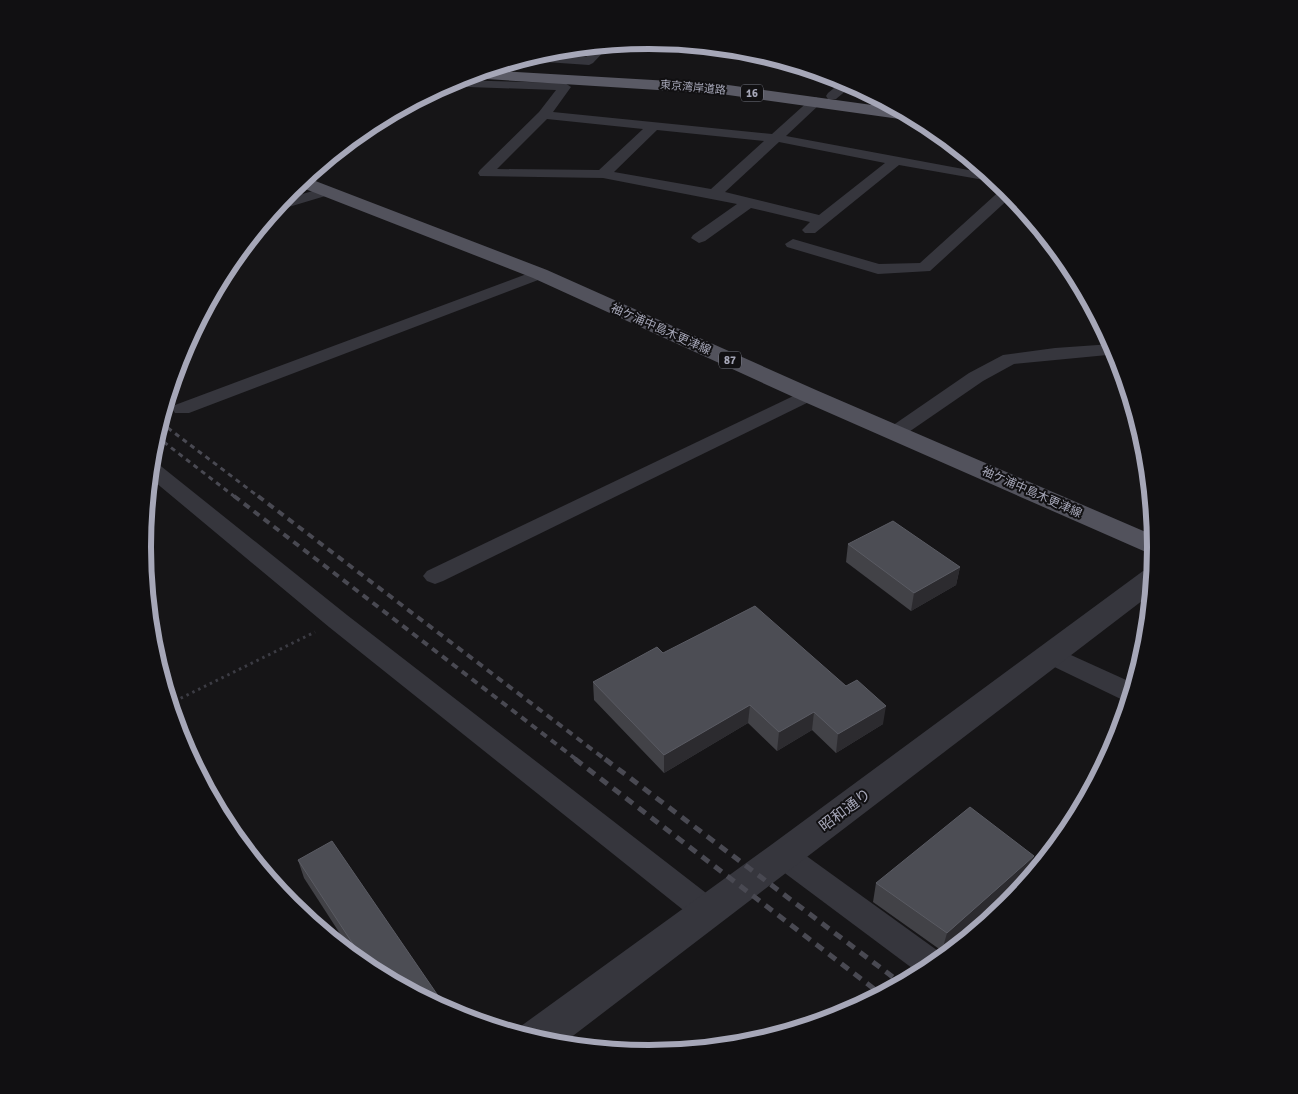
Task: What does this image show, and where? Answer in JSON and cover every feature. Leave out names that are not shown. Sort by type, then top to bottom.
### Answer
[{"type":"highway","name":"16","points":[[522,65],[588,75]]},
{"type":"highway","name":"東京湾岸道路","points":[[511,69],[832,96],[874,103]]},
{"type":"highway","name":"東京湾岸道路","points":[[492,74],[588,75],[721,89],[892,113]]},
{"type":"highway","name":"16","points":[[477,80],[511,81],[588,75]]},
{"type":"main road","name":"袖ケ浦中島木更津線","points":[[308,184],[540,274],[808,395],[1147,543]]},
{"type":"street","points":[[547,59],[589,61],[598,52]]},
{"type":"street","points":[[464,84],[565,87],[544,115],[485,172],[603,174],[714,194],[821,220]]},
{"type":"street","points":[[832,96],[842,88]]},
{"type":"street","points":[[714,194],[816,102]]},
{"type":"street","points":[[544,115],[777,138],[983,177]]},
{"type":"street","points":[[603,174],[654,126]]},
{"type":"street","points":[[897,160],[793,244],[878,269],[924,268],[1002,196]]},
{"type":"street","points":[[290,202],[326,191]]},
{"type":"street","points":[[699,238],[748,203]]},
{"type":"street","points":[[182,408],[540,274]]},
{"type":"street","points":[[896,432],[976,377],[1009,359],[1106,350]]},
{"type":"street","points":[[434,576],[808,395]]},
{"type":"street","points":[[157,472],[338,621],[708,912]]},
{"type":"street","name":"昭和通り","points":[[543,1034],[784,856],[1146,584]]},
{"type":"street","points":[[1051,655],[1126,691]]},
{"type":"street","points":[[784,856],[927,961]]},
{"type":"path","points":[[175,701],[338,621]]},
{"type":"building","points":[[893,521],[960,567],[914,593],[848,544]]},
{"type":"building","points":[[755,606],[846,686],[857,680],[886,706],[838,734],[814,712],[779,732],[750,705],[664,755],[593,682],[657,647],[663,653]]},
{"type":"building","points":[[970,807],[1034,856],[947,933],[876,883]]},
{"type":"building","points":[[332,841],[440,999],[400,978],[357,950],[298,860]]},
{"type":"railway","points":[[166,426],[259,497]]},
{"type":"railway","points":[[162,441],[235,497]]},
{"type":"railway","points":[[234,496],[577,760]]},
{"type":"railway","points":[[258,496],[606,760]]},
{"type":"railway","points":[[575,759],[876,990]]},
{"type":"railway","points":[[605,759],[896,979]]}]
